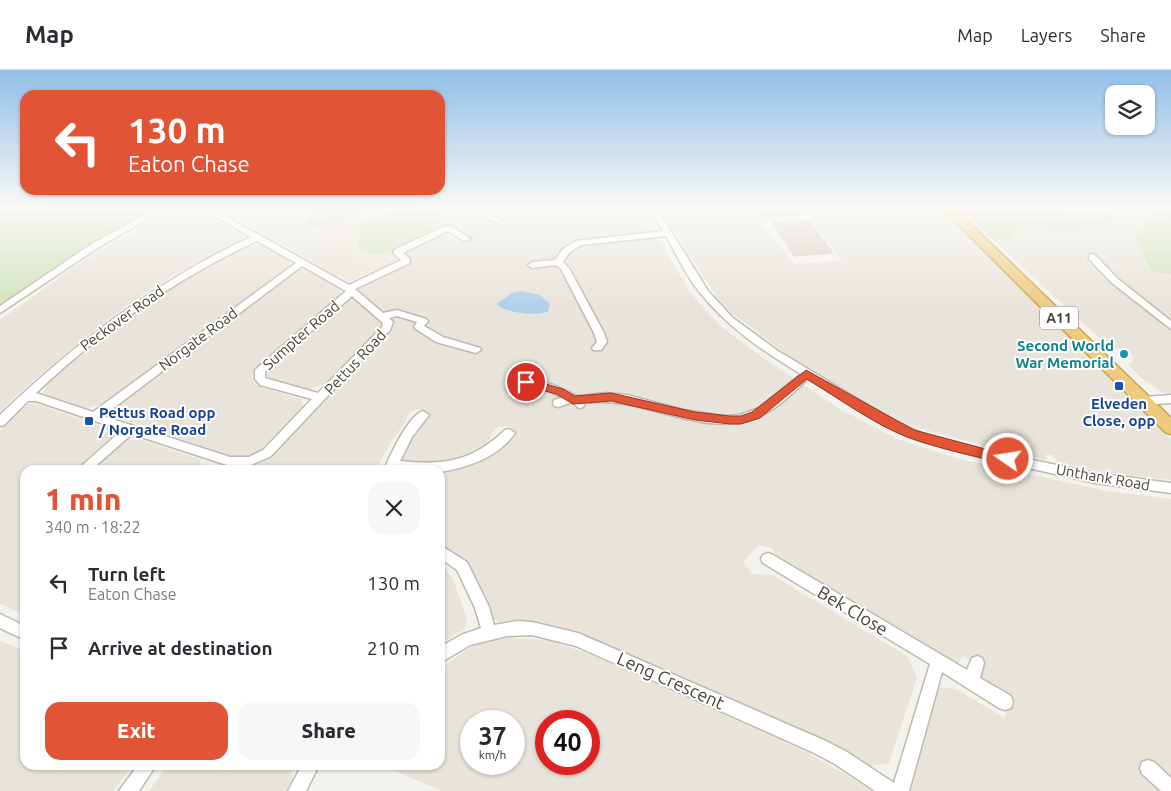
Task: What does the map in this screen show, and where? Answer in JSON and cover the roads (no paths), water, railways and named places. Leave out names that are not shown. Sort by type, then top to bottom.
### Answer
[{"type":"highway","name":"A11","points":[[981,241],[1171,428]]},
{"type":"street","points":[[0,310],[86,251],[104,241]]},
{"type":"street","name":"Peckover Road","points":[[0,422],[25,396],[86,344],[158,291],[205,263],[251,241]]},
{"type":"street","name":"Pettus Road","points":[[25,396],[37,397],[230,463],[243,464],[256,460],[267,453],[388,328],[388,322],[350,290],[265,241]]},
{"type":"street","points":[[350,290],[407,261],[396,252],[421,241]]},
{"type":"street","points":[[532,265],[558,262],[579,243],[600,241]]},
{"type":"street","name":"Unthank Road","points":[[673,241],[704,292],[719,310],[743,332],[806,374],[887,422],[921,437],[975,452],[1095,478],[1171,488]]},
{"type":"street","points":[[1093,261],[1171,326]]},
{"type":"street","name":"Norgate Road","points":[[94,416],[302,262]]},
{"type":"street","points":[[558,262],[565,268],[599,333],[602,342],[597,348]]},
{"type":"street","name":"Sumpter Road","points":[[321,398],[264,382],[260,380],[260,370],[350,290]]},
{"type":"street","points":[[382,316],[398,313],[424,321],[419,327],[429,335],[448,344],[473,346]]},
{"type":"street","points":[[558,403],[611,397],[710,419],[741,420],[756,415],[806,374]]},
{"type":"street","points":[[526,382],[559,391],[576,401]]},
{"type":"street","points":[[1144,401],[1171,399]]},
{"type":"street","points":[[392,465],[412,426],[423,415]]},
{"type":"street","points":[[88,465],[131,429]]},
{"type":"street","points":[[445,466],[456,465],[491,450],[509,433]]},
{"type":"street","points":[[445,554],[462,566],[482,607],[490,634]]},
{"type":"street","name":"Bek Close","points":[[768,559],[1005,702]]},
{"type":"street","points":[[0,622],[20,631]]},
{"type":"street","name":"Leng Crescent","points":[[445,653],[471,639],[518,628],[546,632],[578,640],[820,747],[856,767],[890,791]]},
{"type":"street","points":[[900,791],[938,660]]},
{"type":"street","points":[[972,681],[977,663]]},
{"type":"street","points":[[1148,768],[1171,789]]},
{"type":"street","points":[[128,791],[144,770]]},
{"type":"street","points":[[297,791],[308,770]]},
{"type":"water","points":[[521,291],[540,295],[550,304],[548,311],[537,314],[513,312],[496,304],[512,293]]},
{"type":"place","name":"Second World War Memorial","points":[[1124,354]]},
{"type":"place","name":"Elveden Close, opp","points":[[1119,386]]},
{"type":"place","name":"Pettus Road opp / Norgate Road","points":[[89,421]]}]
